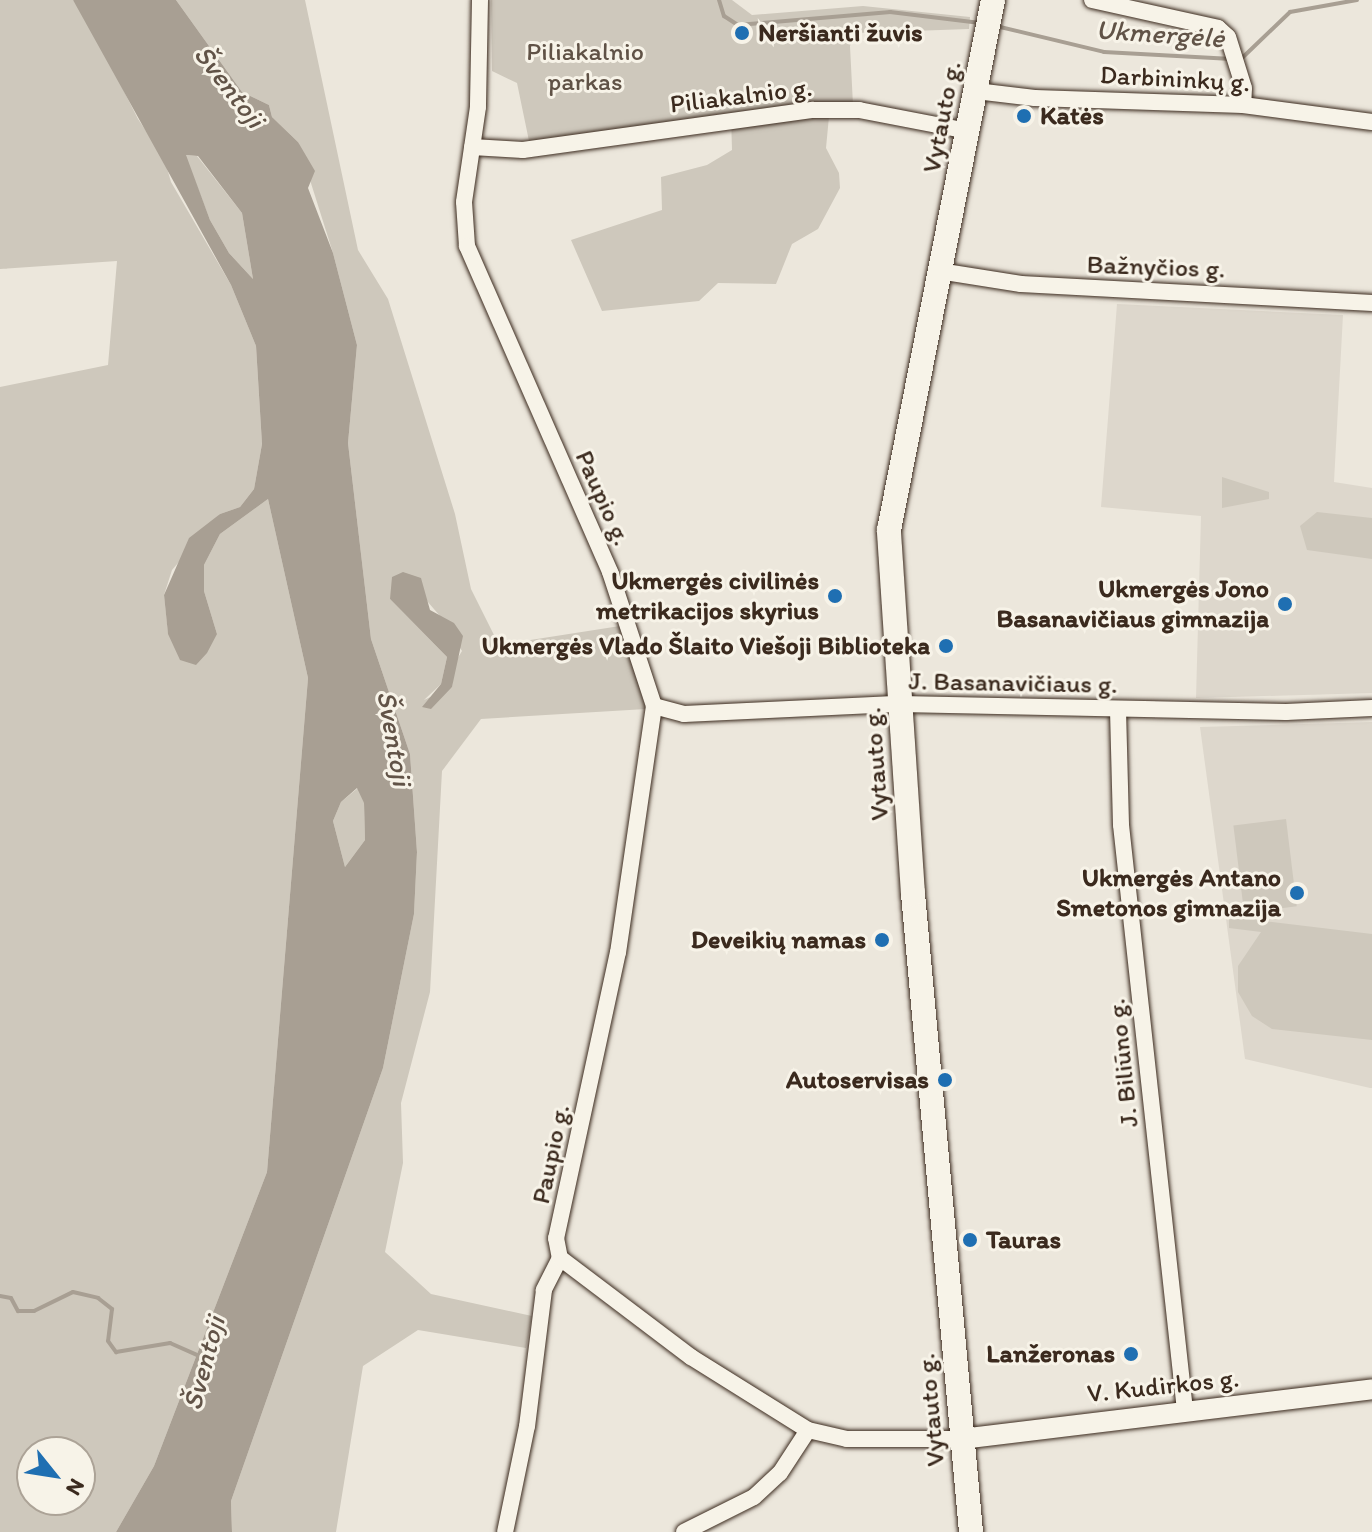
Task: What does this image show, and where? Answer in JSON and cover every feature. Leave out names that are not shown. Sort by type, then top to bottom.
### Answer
[{"type":"main road","name":"Vytauto g.","points":[[971,1532],[900,704],[889,530],[990,19]]},
{"type":"street","name":"Paupio g.","points":[[480,0],[480,83],[463,225],[473,269],[610,572],[654,706],[618,952],[556,1238],[560,1258],[544,1290],[529,1415],[505,1532]]},
{"type":"street","points":[[1092,0],[1126,3],[1218,28],[1244,88],[1243,105]]},
{"type":"street","points":[[1183,0],[1185,17]]},
{"type":"street","name":"Darbininkų g.","points":[[976,91],[1035,98],[1243,105],[1372,122]]},
{"type":"street","name":"Piliakalnio g.","points":[[472,147],[523,150],[813,110],[859,110],[968,131]]},
{"type":"street","name":"Bažnyčios g.","points":[[939,271],[1036,286],[1372,303]]},
{"type":"street","name":"J. Basanavičiaus g.","points":[[654,706],[684,714],[900,704],[1118,710],[1372,708]]},
{"type":"street","name":"J. Biliūno g.","points":[[1118,710],[1121,825],[1185,1410]]},
{"type":"street","points":[[560,1258],[691,1357],[808,1430],[847,1439],[961,1439]]},
{"type":"street","name":"V. Kudirkos g.","points":[[961,1439],[1372,1389]]},
{"type":"street","points":[[684,1532],[754,1497],[790,1461],[808,1430]]},
{"type":"shaded area","points":[[1117,304],[1343,315],[1334,482],[1372,488],[1372,693],[1196,698],[1201,516],[1101,507]]},
{"type":"shaded area","name":"Ukmergės Antano Smetonos gimnazija","points":[[1372,722],[1370,1088],[1245,1059],[1200,727]]},
{"type":"green space","points":[[0,0],[73,0],[86,16],[138,119],[164,158],[171,182],[231,285],[256,346],[262,444],[254,489],[240,507],[220,514],[172,570],[164,595],[168,633],[217,634],[204,591],[204,565],[220,534],[268,499],[308,678],[267,1172],[154,1466],[116,1532],[0,1532],[0,387],[108,365],[117,261],[0,269]]},
{"type":"green space","points":[[176,0],[305,0],[358,250],[388,299],[455,514],[471,589],[499,645],[620,626],[646,709],[481,719],[442,771],[430,992],[401,1103],[403,1163],[385,1252],[431,1294],[532,1316],[526,1348],[418,1330],[363,1366],[336,1532],[232,1532],[231,1501],[383,1068],[414,914],[417,852],[410,754],[371,639],[348,443],[357,345],[333,253],[298,142],[272,117],[269,105],[242,92]],"holes":[[[390,599],[427,601],[462,651],[454,664],[452,687],[424,700],[441,684],[447,657]]]},
{"type":"green space","name":"Piliakalnio parkas","points":[[491,0],[732,0],[752,15],[863,6],[970,17],[969,29],[855,33],[850,46],[853,105],[830,106],[826,148],[839,173],[840,188],[818,229],[792,244],[776,284],[718,283],[699,301],[602,311],[571,240],[662,210],[661,177],[707,165],[732,150],[731,115],[529,141],[517,83],[492,71]]},
{"type":"green space","points":[[185,155],[197,156],[242,213],[253,279],[229,253],[210,220]]},
{"type":"green space","points":[[1222,477],[1269,492],[1269,499],[1222,508]]},
{"type":"green space","points":[[1317,512],[1372,518],[1372,559],[1307,550],[1300,526]]},
{"type":"green space","points":[[358,788],[364,802],[365,840],[345,867],[333,821],[341,802]]},
{"type":"green space","points":[[1286,819],[1297,906],[1244,913],[1233,825]]},
{"type":"green space","points":[[1229,917],[1372,934],[1372,1040],[1272,1029],[1252,1016],[1238,992],[1238,966],[1261,932],[1229,928]]},
{"type":"water","name":"Šventoji","points":[[73,0],[176,0],[242,92],[269,105],[272,117],[298,142],[315,171],[308,188],[333,253],[357,345],[348,443],[371,639],[410,754],[417,852],[414,914],[383,1068],[231,1501],[232,1532],[116,1532],[154,1466],[267,1172],[308,678],[268,499],[220,534],[204,565],[204,591],[217,634],[196,665],[180,660],[168,634],[164,595],[189,538],[220,514],[240,507],[254,489],[262,444],[256,346],[231,285]],"holes":[[[186,155],[198,156],[242,213],[253,279],[229,253],[210,220]],[[357,788],[364,803],[365,840],[345,867],[333,821],[341,802]]]},
{"type":"water","points":[[403,572],[421,578],[430,610],[454,623],[463,636],[452,687],[431,709],[422,707],[441,684],[447,657],[390,599],[392,577]]},
{"type":"waterway","name":"Ukmergėlė","points":[[719,0],[724,16],[738,25],[890,12],[980,23]]},
{"type":"waterway","name":"Ukmergėlė","points":[[1241,59],[1290,12],[1357,0]]},
{"type":"waterway","name":"Ukmergėlė","points":[[996,26],[1104,52],[1232,59]]},
{"type":"waterway","name":"Šventoji","points":[[0,1296],[11,1298],[18,1311],[34,1311],[73,1292],[98,1298],[112,1309],[108,1341],[116,1352],[170,1343],[197,1355]]},
{"type":"place","name":"Neršianti žuvis","points":[[742,33]]},
{"type":"place","name":"Katės","points":[[1024,116]]},
{"type":"place","name":"Ukmergės civilinės metrikacijos skyrius","points":[[835,596]]},
{"type":"place","name":"Ukmergės Jono Basanavičiaus gimnazija","points":[[1285,604]]},
{"type":"place","name":"Ukmergės Vlado Šlaito Viešoji Biblioteka","points":[[946,646]]},
{"type":"place","name":"Ukmergės Antano Smetonos gimnazija","points":[[1297,893]]},
{"type":"place","name":"Deveikių namas","points":[[882,940]]},
{"type":"place","name":"Autoservisas","points":[[945,1080]]},
{"type":"place","name":"Tauras","points":[[970,1240]]},
{"type":"place","name":"Lanžeronas","points":[[1131,1354]]}]
